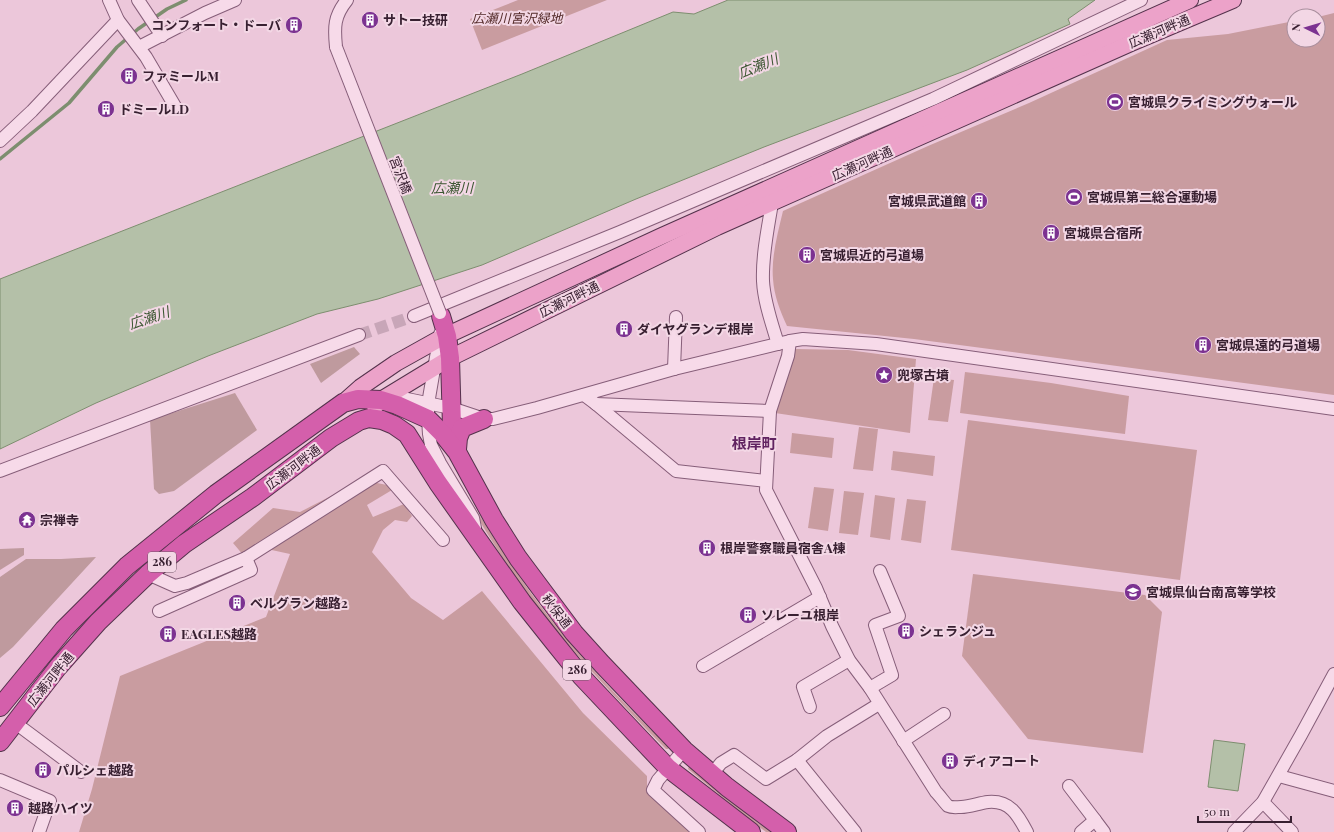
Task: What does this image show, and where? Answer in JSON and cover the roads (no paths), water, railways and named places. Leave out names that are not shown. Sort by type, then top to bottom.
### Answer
[{"type":"highway","points":[[429,315],[443,338],[450,358],[452,427],[457,452]]},
{"type":"highway","name":"秋保通","points":[[343,403],[358,399],[381,400],[428,412],[457,452],[494,520],[518,558],[574,633],[684,750],[712,774],[787,832]]},
{"type":"highway","name":"広瀬河畔通","points":[[0,707],[64,629],[127,566],[216,494],[343,403]]},
{"type":"highway","name":"秋保通","points":[[359,421],[369,418],[382,420],[394,425],[407,434],[438,483],[522,602],[582,677],[668,768],[751,832]]},
{"type":"highway","points":[[457,452],[458,438],[462,428],[484,420]]},
{"type":"highway","name":"広瀬河畔通","points":[[0,742],[58,667],[98,622],[148,574],[184,544],[253,497],[331,438],[359,421]]},
{"type":"main road","name":"広瀬河畔通","points":[[343,403],[361,387],[396,364],[443,338],[662,236],[1190,0]]},
{"type":"main road","name":"広瀬河畔通","points":[[359,421],[381,400],[450,358],[717,227],[1131,43],[1233,0]]},
{"type":"street","points":[[109,0],[121,23],[146,57],[176,108]]},
{"type":"street","points":[[138,0],[162,36]]},
{"type":"street","points":[[137,44],[162,36],[235,0]]},
{"type":"street","name":"宮沢橋","points":[[347,0],[335,20],[336,47],[429,315]]},
{"type":"street","points":[[429,315],[933,99],[1141,0]]},
{"type":"street","points":[[0,141],[121,23]]},
{"type":"street","points":[[772,203],[765,246],[763,280],[766,298],[784,342],[788,356],[770,411],[766,490],[820,597],[832,626],[849,660],[870,688],[936,792],[948,806],[952,807],[966,808],[988,802],[999,802],[1009,806],[1019,817],[1027,832]]},
{"type":"street","points":[[674,369],[676,317]]},
{"type":"street","points":[[0,471],[359,335]]},
{"type":"street","points":[[443,338],[434,368],[428,412],[432,445],[443,468],[473,518],[476,535]]},
{"type":"street","points":[[428,412],[451,408],[484,420],[499,418],[674,369],[784,342],[810,339],[876,344],[1334,409]]},
{"type":"street","points":[[584,395],[676,471],[766,481]]},
{"type":"street","points":[[596,404],[770,411]]},
{"type":"street","points":[[148,574],[175,586],[187,583],[246,558],[384,471],[443,540]]},
{"type":"street","points":[[159,611],[251,570],[246,558]]},
{"type":"street","points":[[870,688],[892,675],[875,625],[898,616],[880,571]]},
{"type":"street","points":[[703,666],[820,597]]},
{"type":"street","points":[[810,707],[803,687],[849,660]]},
{"type":"street","points":[[1234,832],[1263,802],[1331,687],[1334,674]]},
{"type":"street","points":[[712,774],[721,763],[734,755],[766,779],[797,760],[827,736],[879,704]]},
{"type":"street","points":[[903,741],[944,714]]},
{"type":"street","points":[[14,722],[81,772]]},
{"type":"street","points":[[684,750],[658,780],[654,790],[699,832]]},
{"type":"street","points":[[797,760],[855,832]]},
{"type":"street","points":[[1279,776],[1334,791]]},
{"type":"street","points":[[0,780],[50,801],[39,832]]},
{"type":"street","points":[[1069,786],[1104,832]]},
{"type":"street","points":[[1263,802],[1292,832]]},
{"type":"street","points":[[1081,832],[1095,820]]},
{"type":"water","name":"広瀬川","points":[[728,0],[1095,0],[1068,19],[1070,24],[967,70],[764,147],[636,199],[482,265],[378,299],[317,314],[208,356],[96,403],[0,449],[0,279],[522,74],[673,12],[694,14]]},
{"type":"water","points":[[1214,740],[1245,744],[1238,791],[1208,787]]},
{"type":"waterway","points":[[0,159],[69,103],[117,47],[138,29],[167,9],[186,0]]},
{"type":"tunnel","points":[[359,335],[414,316]]},
{"type":"place","name":"サトー技研","points":[[370,20]]},
{"type":"place","name":"コンフォート・ドーバ","points":[[294,25]]},
{"type":"place","name":"ファミールM","points":[[129,76]]},
{"type":"place","name":"宮城県クライミングウォール","points":[[1115,102]]},
{"type":"place","name":"ドミールLD","points":[[106,109]]},
{"type":"place","name":"宮城県第二総合運動場","points":[[1074,197]]},
{"type":"place","name":"宮城県武道館","points":[[979,201]]},
{"type":"place","name":"宮城県合宿所","points":[[1051,233]]},
{"type":"place","name":"宮城県近的弓道場","points":[[807,255]]},
{"type":"place","name":"ダイヤグランデ根岸","points":[[624,329]]},
{"type":"place","name":"宮城県遠的弓道場","points":[[1203,345]]},
{"type":"place","name":"兜塚古墳","points":[[884,375]]},
{"type":"place","name":"宗禅寺","points":[[27,520]]},
{"type":"place","name":"根岸警察職員宿舎A棟","points":[[707,548]]},
{"type":"place","name":"宮城県仙台南高等学校","points":[[1133,592]]},
{"type":"place","name":"ベルグラン越路2","points":[[237,603]]},
{"type":"place","name":"ソレーユ根岸","points":[[748,615]]},
{"type":"place","name":"シェランジュ","points":[[906,631]]},
{"type":"place","name":"EAGLES越路","points":[[168,634]]},
{"type":"place","name":"ディアコート","points":[[950,761]]},
{"type":"place","name":"パルシェ越路","points":[[43,770]]},
{"type":"place","name":"越路ハイツ","points":[[15,808]]},
{"type":"district","name":"根岸町","points":[[754,444]]},
{"type":"park label","name":"広瀬川宮沢緑地","points":[[517,18]]}]
